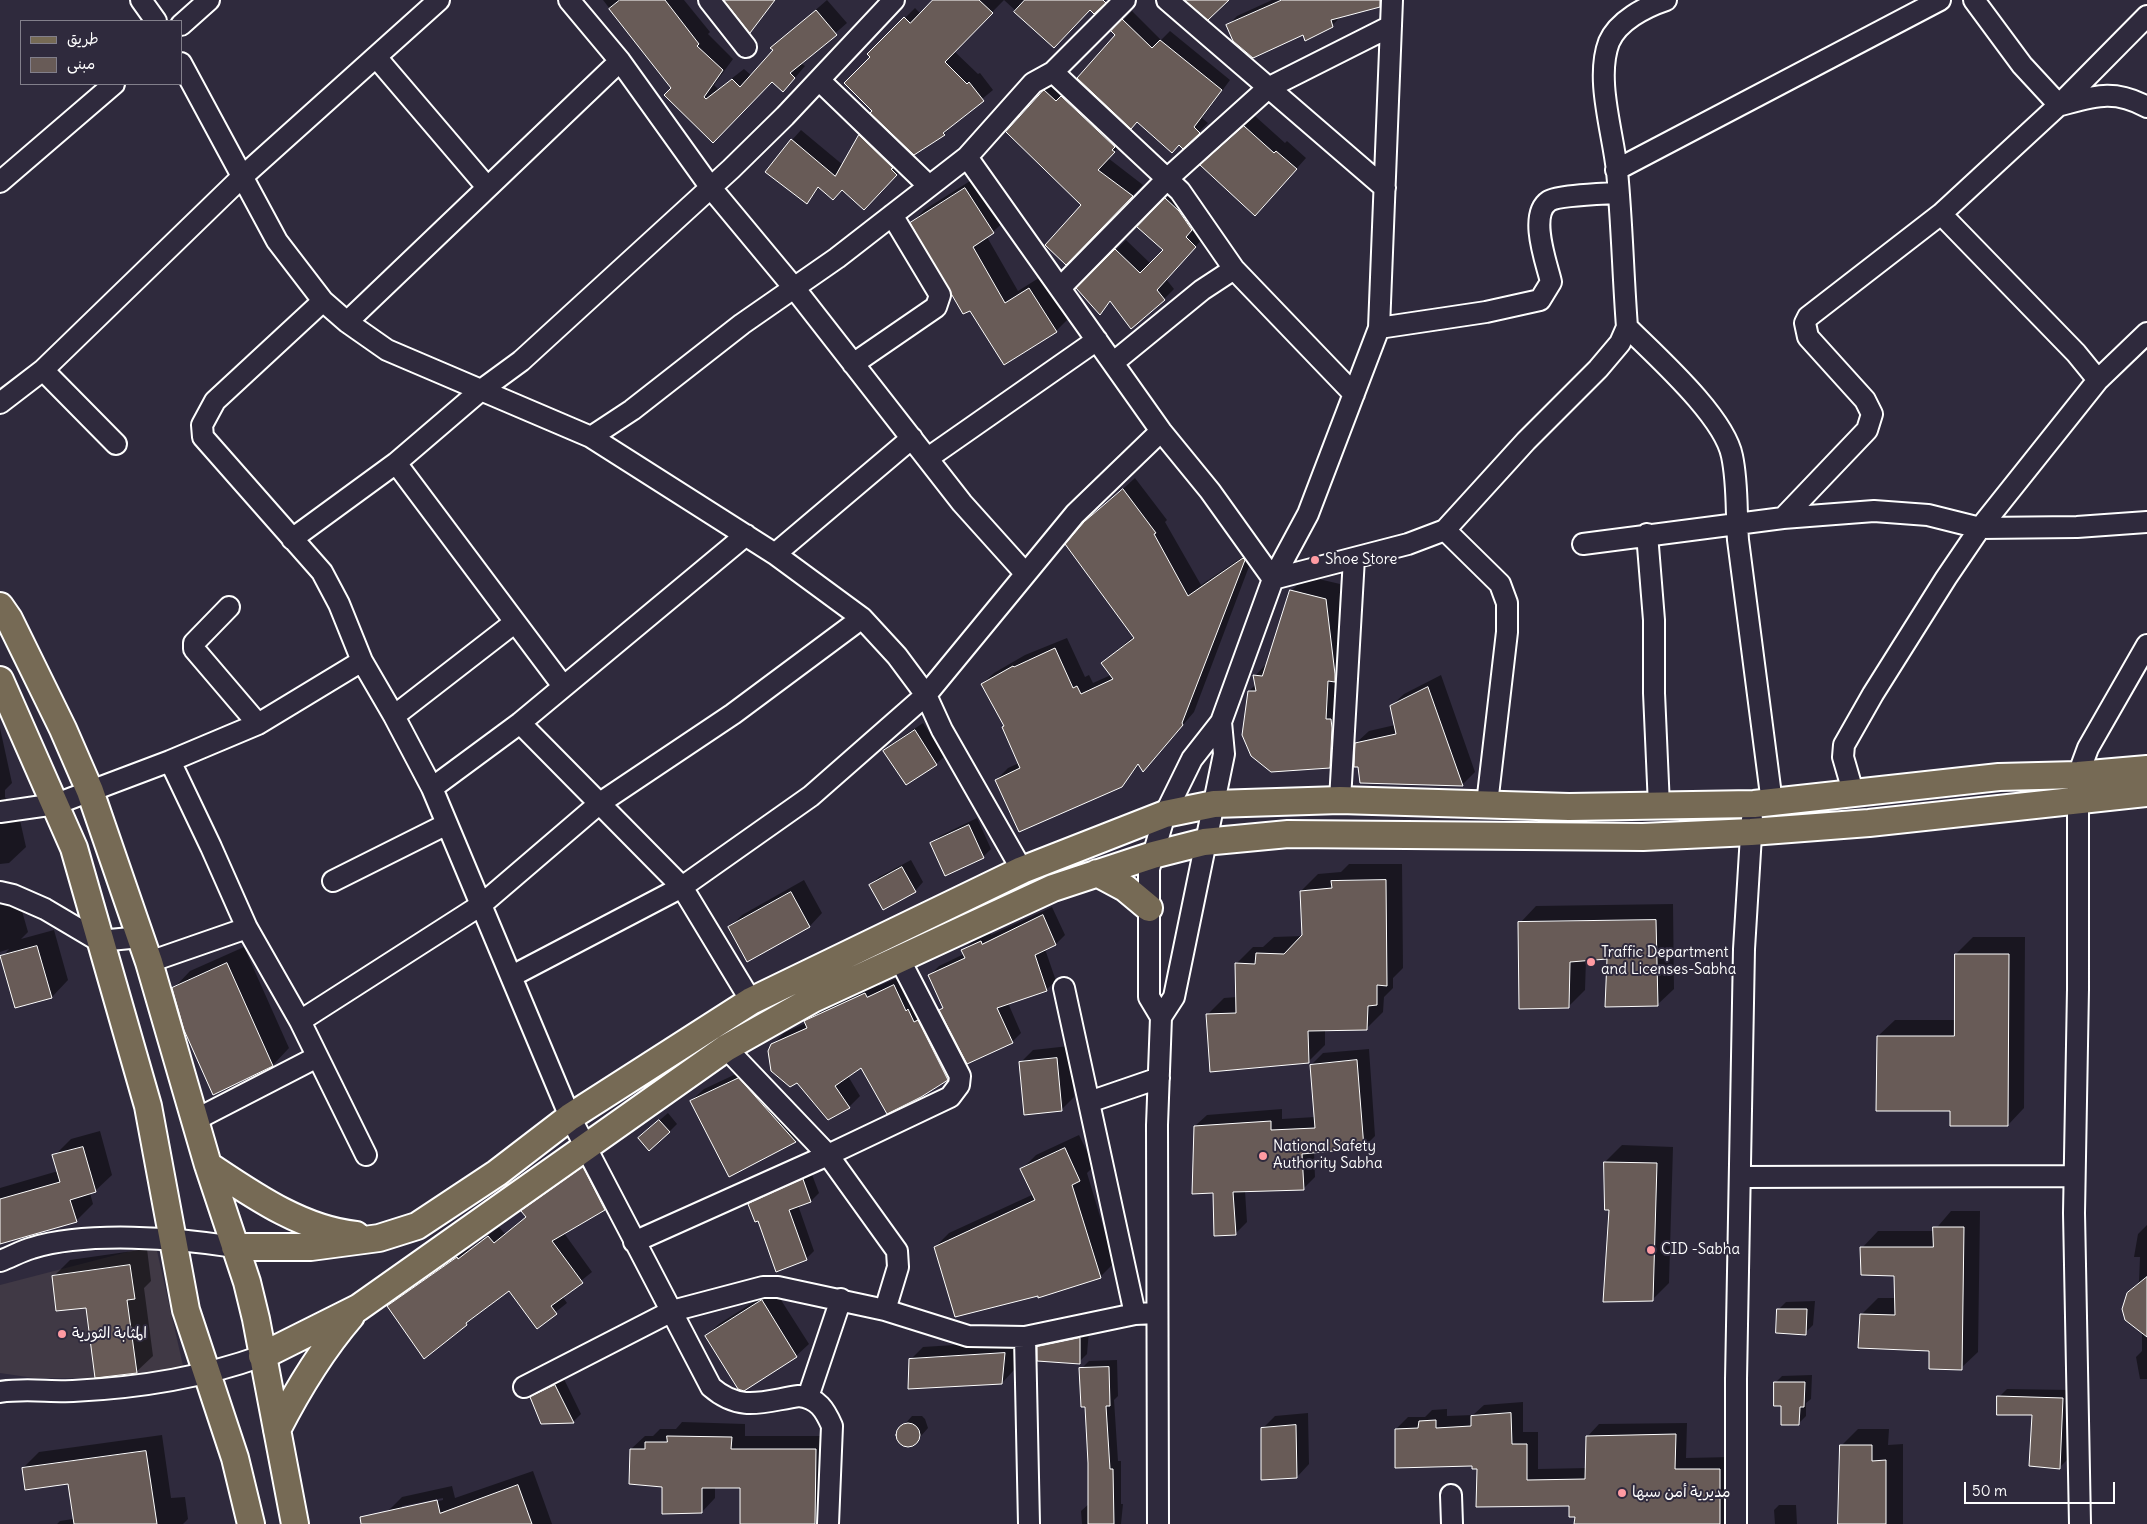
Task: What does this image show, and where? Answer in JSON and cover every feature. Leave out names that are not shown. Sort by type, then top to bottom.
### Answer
[{"type":"main road","points":[[0,606],[9,619],[63,729],[90,791],[141,937],[208,1166],[235,1246],[256,1319],[295,1524]]},
{"type":"main road","points":[[0,680],[74,848],[148,1106],[186,1310],[235,1458],[252,1524]]},
{"type":"main road","points":[[262,1356],[358,1308],[726,1048],[813,999],[1053,888],[1097,873],[1204,842],[1288,834],[1643,837],[1750,832],[1869,823],[2078,788],[2147,769]]},
{"type":"main road","points":[[235,1246],[311,1246],[379,1238],[417,1226],[498,1173],[570,1117],[751,1001],[1022,870],[1165,814],[1214,804],[1340,800],[1569,807],[1763,804],[1999,777],[2078,788],[2147,793]]},
{"type":"main road","points":[[1097,873],[1125,888],[1149,908]]},
{"type":"main road","points":[[208,1166],[245,1190],[303,1222],[346,1234],[379,1238]]},
{"type":"main road","points":[[277,1430],[298,1389],[318,1357],[358,1308]]},
{"type":"street","points":[[141,0],[155,20]]},
{"type":"street","points":[[182,24],[209,0]]},
{"type":"street","points":[[0,404],[43,370],[242,177],[438,0]]},
{"type":"street","points":[[569,0],[620,61],[711,188],[795,288],[962,503],[1026,573]]},
{"type":"street","points":[[709,0],[746,47]]},
{"type":"street","points":[[591,437],[632,410],[742,324],[795,288],[967,157],[1032,83],[1053,72],[1125,0]]},
{"type":"street","points":[[1167,0],[1384,188]]},
{"type":"street","points":[[1161,1017],[1149,997],[1149,869],[1165,814],[1192,759],[1221,722],[1273,579],[1308,514],[1379,328],[1392,0]]},
{"type":"street","points":[[1273,579],[1408,544],[1445,530],[1526,440],[1598,369],[1620,343],[1627,327],[1616,170],[1604,80],[1607,48],[1616,31],[1625,22],[1652,5],[1666,0]]},
{"type":"street","points":[[1616,170],[1940,0]]},
{"type":"street","points":[[1974,0],[2022,65],[2059,105]]},
{"type":"street","points":[[292,539],[396,462],[480,390],[522,361],[711,188],[785,116],[889,2]]},
{"type":"street","points":[[1783,518],[1867,430],[1872,414],[1865,400],[1808,337],[1805,323],[1808,317],[1941,214],[2059,105],[2147,16]]},
{"type":"street","points":[[1060,288],[1167,179],[1268,88],[1391,26]]},
{"type":"street","points":[[376,57],[487,187]]},
{"type":"street","points":[[347,322],[620,61]]},
{"type":"street","points":[[182,65],[277,241],[323,301],[347,322],[387,350],[591,437],[775,554],[862,618],[897,656],[926,695],[942,730],[1022,870]]},
{"type":"street","points":[[1053,72],[1180,191],[1234,269],[1354,394]]},
{"type":"street","points":[[819,80],[929,186]]},
{"type":"street","points":[[0,182],[113,85]]},
{"type":"street","points":[[2059,105],[2098,95],[2113,95],[2131,98],[2147,107]]},
{"type":"street","points":[[967,157],[1114,362],[1161,431],[1210,491],[1273,579]]},
{"type":"street","points":[[1379,328],[1486,312],[1540,300],[1551,282],[1540,240],[1540,219],[1545,205],[1554,199],[1618,193]]},
{"type":"street","points":[[1941,214],[2076,353],[2098,380]]},
{"type":"street","points":[[854,364],[936,307],[940,295],[892,215]]},
{"type":"street","points":[[1114,362],[1202,290],[1234,269]]},
{"type":"street","points":[[323,301],[215,401],[202,425],[203,437],[322,572],[339,604],[362,661],[432,788],[445,825],[512,976],[570,1117],[711,1387],[724,1399],[745,1404],[800,1396],[808,1397],[817,1402],[827,1414],[832,1426],[828,1524]]},
{"type":"street","points":[[1627,327],[1692,392],[1722,433],[1732,454],[1738,505],[1737,524],[1763,804],[1750,832],[1744,949],[1736,1379],[1736,1524]]},
{"type":"street","points":[[1854,794],[1843,757],[1844,744],[1873,694],[1980,528],[2098,380],[2147,333]]},
{"type":"street","points":[[928,458],[1097,340]]},
{"type":"street","points":[[43,370],[116,444]]},
{"type":"street","points":[[512,976],[682,887],[811,796],[926,695],[1075,514],[1161,431]]},
{"type":"street","points":[[775,554],[912,438]]},
{"type":"street","points":[[396,462],[514,623],[563,686]]},
{"type":"street","points":[[1583,544],[1647,534],[1783,518],[1874,511],[1928,515],[1980,528],[2078,527],[2147,522]]},
{"type":"street","points":[[1445,530],[1500,584],[1507,603],[1507,632],[1487,804]]},
{"type":"street","points":[[1647,534],[1654,620],[1654,693],[1659,806]]},
{"type":"street","points":[[432,788],[520,723],[746,536]]},
{"type":"street","points":[[1340,800],[1354,558]]},
{"type":"street","points":[[229,607],[194,643],[194,649],[258,724]]},
{"type":"street","points":[[300,1021],[481,905],[600,803],[733,714],[862,618]]},
{"type":"street","points":[[394,716],[514,623]]},
{"type":"street","points":[[2080,1524],[2074,1176],[2078,788],[2088,748],[2147,645]]},
{"type":"street","points":[[0,812],[56,804],[170,761],[258,724],[362,661]]},
{"type":"street","points":[[1158,1524],[1157,1313],[1161,1017],[1174,997],[1204,842],[1214,804],[1224,754],[1221,722]]},
{"type":"street","points":[[520,723],[682,887],[751,1001]]},
{"type":"street","points":[[170,761],[212,847],[247,928],[300,1021],[366,1155]]},
{"type":"street","points":[[333,881],[445,825]]},
{"type":"street","points":[[0,892],[13,895],[45,909],[99,940],[141,937]]},
{"type":"street","points":[[149,962],[247,928]]},
{"type":"street","points":[[634,1242],[828,1155],[950,1097],[960,1085],[960,1076],[900,960]]},
{"type":"street","points":[[1064,988],[1135,1314]]},
{"type":"street","points":[[726,1048],[828,1155],[897,1251],[898,1267],[884,1310]]},
{"type":"street","points":[[195,1120],[318,1057]]},
{"type":"street","points":[[1089,1102],[1159,1078]]},
{"type":"street","points":[[1741,1177],[2074,1176]]},
{"type":"street","points":[[0,1261],[33,1248],[80,1240],[174,1239],[235,1246]]},
{"type":"street","points":[[524,1387],[672,1311],[762,1287],[778,1287],[841,1299],[968,1336],[1025,1337],[1135,1314],[1157,1313]]},
{"type":"street","points":[[808,1397],[841,1299]]},
{"type":"street","points":[[1025,1337],[1029,1524]]},
{"type":"street","points":[[0,1392],[73,1391],[170,1381],[208,1373],[262,1356]]},
{"type":"street","points":[[1451,1495],[1452,1524]]},
{"type":"shaded area","points":[[135,1250],[157,1251],[184,1370],[106,1378],[34,1378],[0,1373],[0,1285]]},
{"type":"building","points":[[620,0],[665,0],[699,44],[697,46],[723,70],[704,97],[706,99],[732,79],[740,87],[773,50],[770,48],[816,10],[837,35],[790,73],[795,78],[783,92],[772,82],[713,143],[664,95],[671,88],[609,9]]},
{"type":"building","points":[[724,0],[775,0],[750,33]]},
{"type":"building","points":[[933,0],[979,0],[993,13],[945,62],[967,84],[969,82],[984,101],[943,133],[945,135],[914,155],[870,113],[872,111],[844,83],[870,57],[867,54],[904,17],[910,23]]},
{"type":"building","points":[[1025,0],[1103,0],[1106,3],[1094,14],[1090,10],[1054,48],[1014,12]]},
{"type":"building","points":[[1185,0],[1229,0],[1208,20]]},
{"type":"building","points":[[1282,0],[1380,0],[1380,7],[1331,20],[1333,27],[1305,41],[1303,35],[1253,58],[1233,41],[1226,25]]},
{"type":"building","points":[[1122,19],[1152,48],[1160,40],[1222,90],[1194,127],[1200,133],[1183,149],[1179,145],[1172,153],[1137,122],[1131,129],[1077,78],[1115,35],[1111,31]]},
{"type":"building","points":[[1044,90],[1056,101],[1061,96],[1115,147],[1112,150],[1115,152],[1098,170],[1133,196],[1066,265],[1045,245],[1081,205],[1006,132]]},
{"type":"building","points":[[1244,126],[1274,153],[1276,151],[1297,169],[1255,216],[1200,165]]},
{"type":"building","points":[[859,135],[893,168],[891,169],[897,175],[864,210],[842,190],[833,200],[818,187],[807,204],[765,172],[791,139],[835,176]]},
{"type":"building","points":[[965,188],[994,233],[973,247],[1005,303],[1029,288],[1057,332],[1004,365],[970,311],[963,314],[910,223]]},
{"type":"building","points":[[1165,198],[1179,211],[1192,230],[1186,237],[1196,247],[1157,290],[1165,300],[1131,329],[1110,301],[1100,315],[1076,288],[1115,249],[1140,273],[1163,250],[1137,227]]},
{"type":"building","points":[[1123,489],[1156,533],[1154,534],[1188,596],[1243,558],[1245,560],[1182,723],[1183,725],[1143,772],[1138,764],[1122,787],[1019,832],[995,780],[1020,768],[1002,727],[1004,726],[981,684],[1013,666],[1055,648],[1073,688],[1077,686],[1081,694],[1113,679],[1101,663],[1134,638],[1065,544],[1084,522]]},
{"type":"building","points":[[1290,590],[1326,599],[1335,674],[1335,682],[1328,681],[1326,719],[1331,719],[1332,728],[1330,768],[1271,772],[1251,756],[1242,735],[1248,691],[1256,691],[1253,675],[1262,676]]},
{"type":"building","points":[[1428,687],[1463,786],[1360,783],[1358,767],[1354,767],[1355,743],[1396,734],[1390,706]]},
{"type":"building","points":[[915,730],[937,765],[906,785],[883,751]]},
{"type":"building","points":[[969,825],[984,858],[945,876],[930,843]]},
{"type":"building","points":[[902,867],[916,892],[883,910],[869,885]]},
{"type":"building","points":[[1386,880],[1387,986],[1377,985],[1377,1005],[1368,1006],[1367,1030],[1308,1031],[1309,1063],[1210,1072],[1206,1014],[1236,1013],[1235,963],[1255,964],[1256,953],[1284,954],[1302,935],[1300,891],[1332,888],[1331,881]]},
{"type":"building","points":[[791,892],[810,927],[747,962],[728,927]]},
{"type":"building","points":[[1043,915],[1056,945],[1035,955],[1047,991],[997,1008],[1013,1043],[967,1064],[939,1010],[943,1008],[928,975],[965,958],[961,950],[981,941],[982,944]]},
{"type":"building","points":[[1656,920],[1658,1006],[1605,1007],[1607,959],[1570,962],[1569,1008],[1519,1009],[1518,922]]},
{"type":"building","points":[[37,946],[52,998],[15,1008],[0,956]]},
{"type":"building","points":[[1955,954],[2009,954],[2008,1126],[1950,1126],[1950,1111],[1876,1111],[1877,1036],[1954,1036]]},
{"type":"building","points":[[227,963],[273,1066],[213,1095],[184,1030],[172,988]]},
{"type":"building","points":[[894,985],[906,1011],[908,1009],[914,1022],[918,1020],[948,1080],[921,1097],[887,1114],[861,1068],[835,1086],[850,1108],[828,1120],[797,1083],[790,1087],[771,1071],[768,1051],[771,1044],[807,1028],[804,1021],[806,1020],[865,993],[867,997]]},
{"type":"building","points":[[1057,1058],[1062,1111],[1024,1115],[1019,1062]]},
{"type":"building","points":[[1357,1060],[1364,1148],[1302,1154],[1304,1190],[1233,1192],[1236,1235],[1214,1236],[1213,1193],[1192,1194],[1194,1126],[1271,1121],[1271,1130],[1315,1128],[1310,1065]]},
{"type":"building","points":[[739,1078],[796,1142],[729,1177],[690,1101]]},
{"type":"building","points":[[659,1120],[670,1132],[649,1151],[638,1138]]},
{"type":"building","points":[[83,1147],[96,1192],[70,1200],[77,1222],[0,1244],[0,1199],[60,1182],[52,1155]]},
{"type":"building","points":[[1065,1148],[1080,1181],[1072,1185],[1101,1278],[1038,1298],[1038,1296],[955,1317],[934,1247],[1035,1200],[1020,1169]]},
{"type":"building","points":[[1604,1162],[1657,1163],[1653,1301],[1603,1302],[1609,1210],[1605,1210]]},
{"type":"building","points":[[583,1167],[605,1210],[552,1241],[583,1283],[551,1306],[557,1314],[537,1329],[509,1291],[466,1323],[467,1325],[424,1359],[387,1306],[457,1257],[458,1259],[488,1236],[494,1243],[526,1217],[521,1211]]},
{"type":"building","points":[[803,1179],[811,1202],[789,1210],[807,1260],[776,1272],[758,1221],[755,1222],[748,1204]]},
{"type":"building","points":[[1933,1227],[1964,1227],[1962,1370],[1929,1369],[1929,1351],[1858,1348],[1860,1314],[1895,1315],[1894,1276],[1861,1275],[1860,1247],[1933,1247]]},
{"type":"building","points":[[130,1265],[135,1299],[127,1300],[137,1373],[95,1378],[86,1308],[56,1311],[52,1276]]},
{"type":"building","points":[[2147,1277],[2147,1337],[2125,1320],[2122,1309],[2127,1293]]},
{"type":"building","points":[[762,1300],[797,1357],[744,1391],[738,1389],[705,1336]]},
{"type":"building","points":[[1777,1309],[1807,1309],[1806,1335],[1776,1333]]},
{"type":"building","points":[[1080,1338],[1080,1364],[1037,1361],[1037,1347]]},
{"type":"building","points":[[1005,1353],[1002,1384],[908,1389],[909,1359]]},
{"type":"building","points":[[1109,1367],[1110,1406],[1106,1406],[1110,1469],[1113,1469],[1114,1524],[1088,1524],[1088,1463],[1085,1407],[1081,1407],[1079,1368]]},
{"type":"building","points":[[1774,1382],[1805,1382],[1804,1407],[1800,1407],[1799,1425],[1781,1425],[1781,1406],[1774,1406]]},
{"type":"building","points":[[555,1385],[574,1423],[541,1424],[530,1397]]},
{"type":"building","points":[[1997,1396],[2063,1398],[2060,1469],[2029,1466],[2032,1415],[1997,1415]]},
{"type":"building","points":[[1511,1413],[1512,1444],[1527,1444],[1527,1480],[1585,1479],[1586,1436],[1676,1434],[1675,1469],[1720,1469],[1720,1524],[1574,1524],[1575,1517],[1569,1517],[1569,1506],[1476,1507],[1477,1469],[1472,1469],[1472,1466],[1395,1468],[1395,1429],[1418,1428],[1419,1421],[1436,1420],[1436,1428],[1471,1426],[1471,1416]]},
{"type":"building","points":[[908,1423],[917,1426],[920,1435],[917,1444],[908,1447],[899,1444],[896,1435],[899,1426]]},
{"type":"building","points":[[1296,1425],[1297,1478],[1261,1480],[1261,1428]]},
{"type":"building","points":[[667,1436],[732,1437],[731,1449],[816,1449],[815,1524],[740,1524],[740,1488],[702,1488],[702,1513],[662,1514],[662,1487],[629,1484],[630,1449],[645,1449],[645,1442],[667,1442]]},
{"type":"building","points":[[1840,1445],[1872,1445],[1872,1461],[1886,1460],[1886,1524],[1838,1524]]},
{"type":"building","points":[[146,1451],[157,1524],[74,1524],[68,1484],[25,1490],[22,1468]]},
{"type":"building","points":[[518,1485],[532,1524],[361,1524],[360,1517],[437,1500],[440,1513]]},
{"type":"place","name":"Shoe Store","points":[[1315,560]]},
{"type":"place","name":"Traffic Department and Licenses-Sabha","points":[[1591,962]]},
{"type":"place","name":"National Safety Authority Sabha","points":[[1263,1156]]},
{"type":"place","name":"CID -Sabha","points":[[1651,1250]]},
{"type":"place","name":"المثابة الثورية","points":[[62,1334]]},
{"type":"place","name":"مديرية أمن سبها","points":[[1622,1493]]}]
